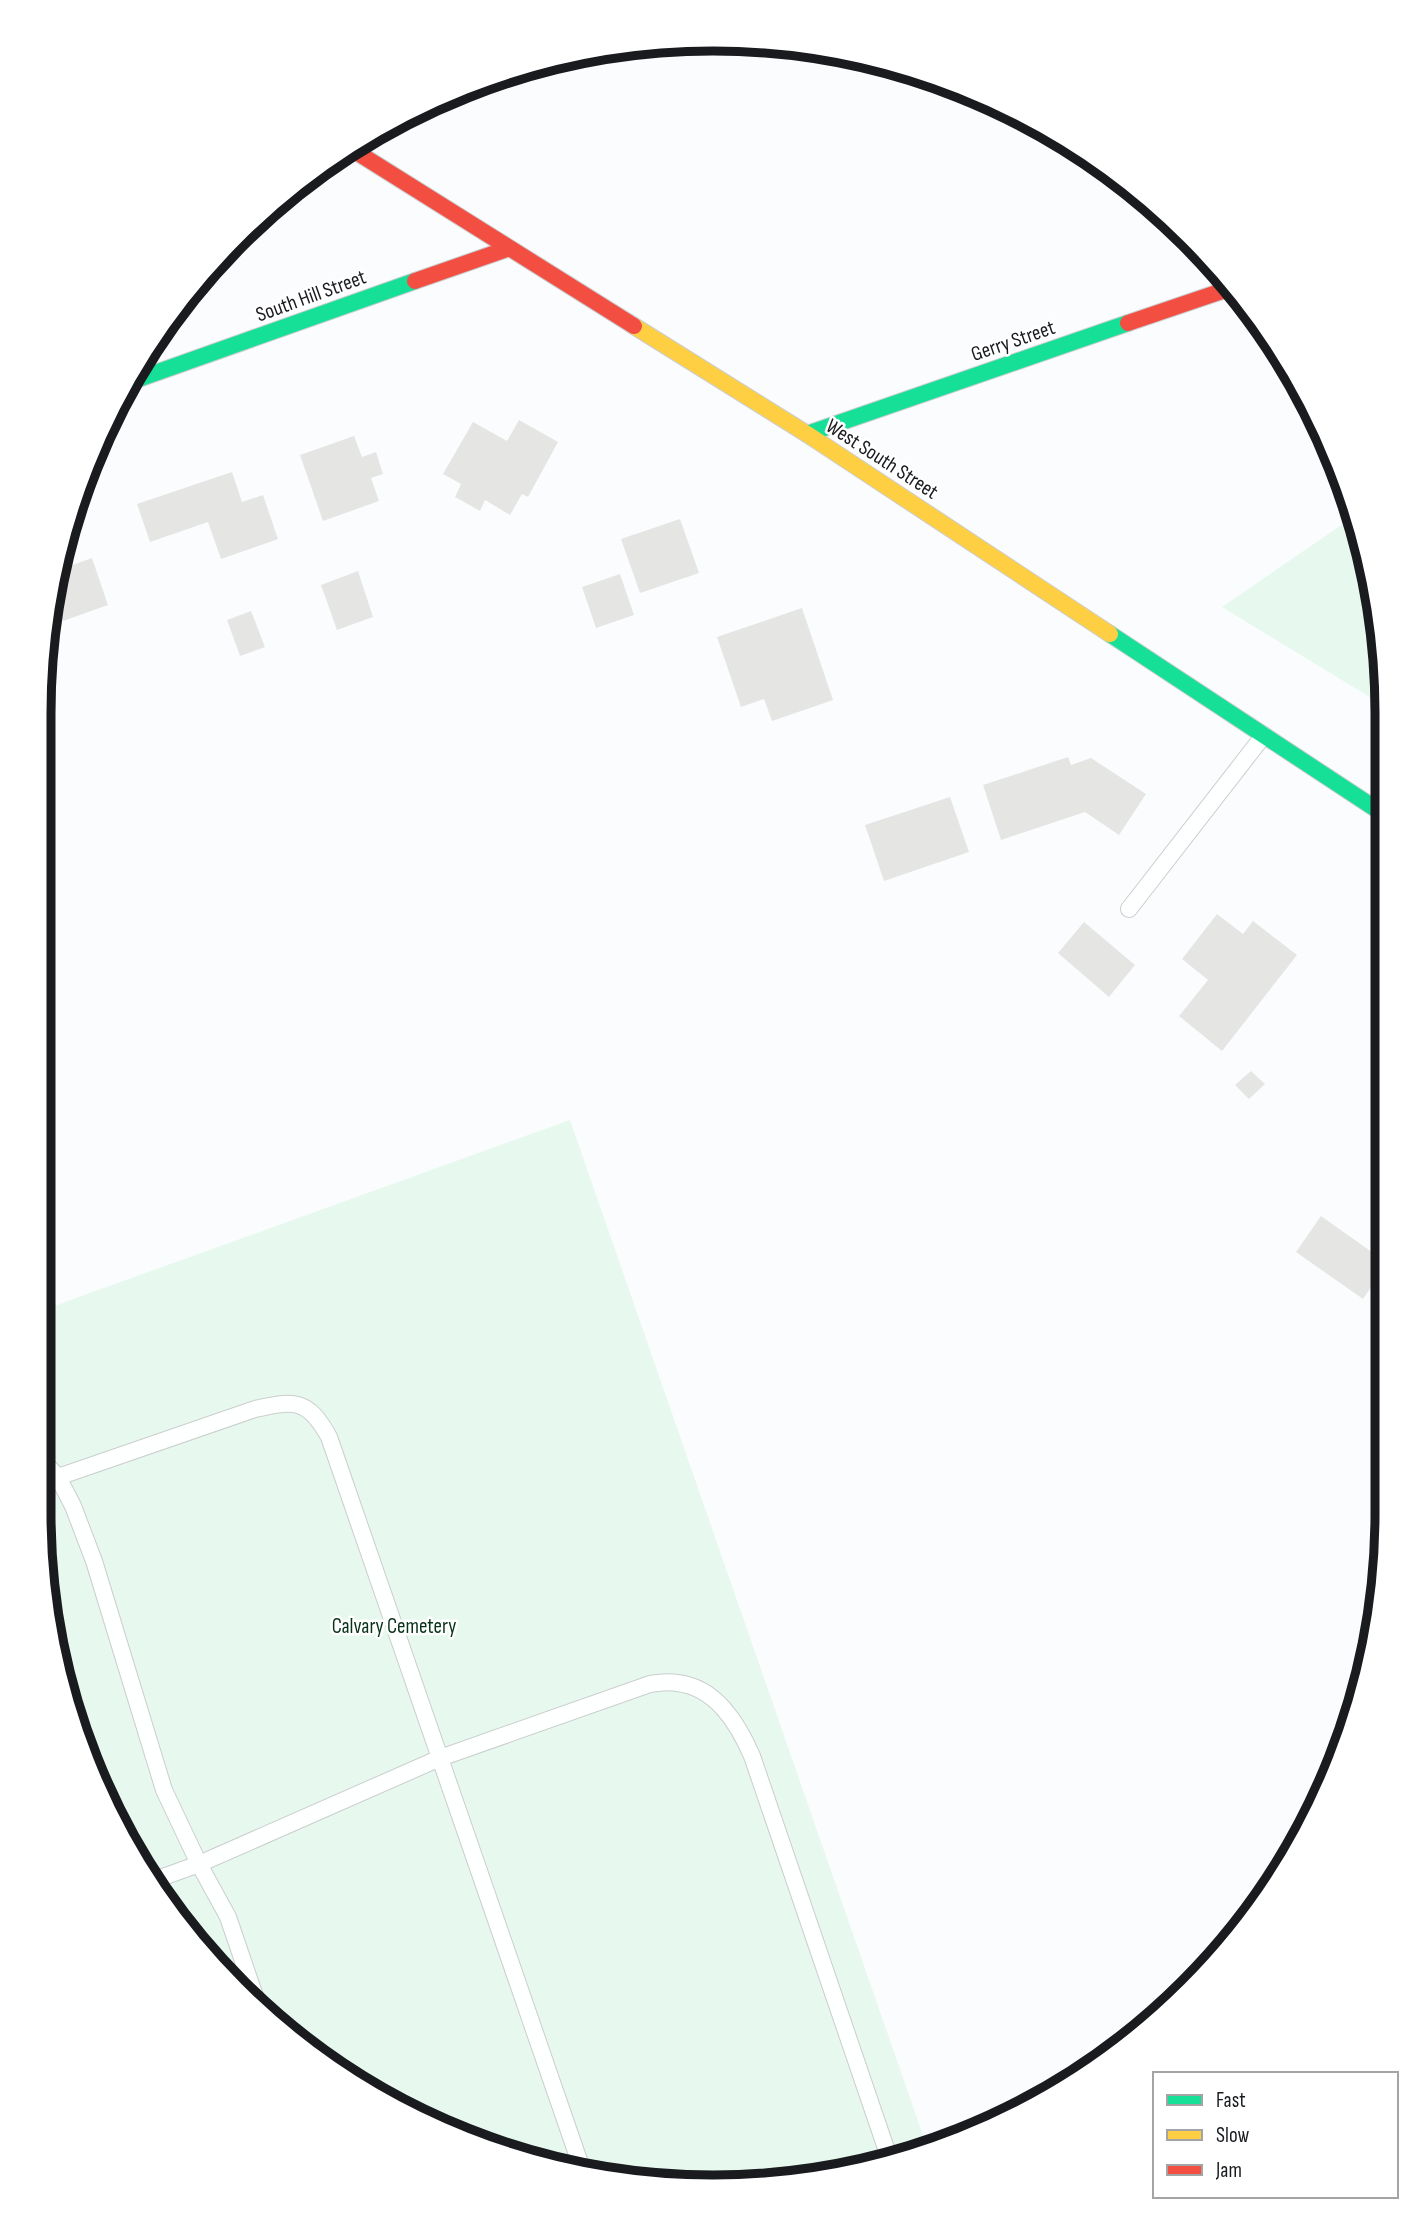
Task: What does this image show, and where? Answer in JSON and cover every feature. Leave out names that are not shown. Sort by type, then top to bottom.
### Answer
[{"type":"street","name":"West South Street","points":[[359,154],[807,434],[1375,808]]},
{"type":"street","name":"South Hill Street","points":[[142,378],[507,248]]},
{"type":"street","name":"Gerry Street","points":[[807,434],[1223,291]]},
{"type":"lane","points":[[1129,909],[1264,735]]},
{"type":"lane","points":[[58,1477],[255,1409],[285,1402],[304,1407],[318,1417],[329,1437],[580,2162]]},
{"type":"lane","points":[[51,1470],[58,1477],[73,1506],[94,1561],[164,1790],[228,1917],[252,1988]]},
{"type":"lane","points":[[160,1878],[199,1864],[440,1758],[650,1684],[678,1682],[702,1691],[725,1709],[741,1732],[752,1756],[887,2152]]},
{"type":"green space","points":[[1347,521],[1363,584],[1370,627],[1375,700],[1222,607]]},
{"type":"green space","name":"Calvary Cemetery","points":[[570,1120],[925,2140],[842,2163],[756,2174],[670,2174],[584,2163],[500,2140],[420,2107],[345,2064],[276,2011],[215,1950],[162,1881],[119,1806],[86,1726],[63,1642],[52,1556],[51,1307]]},
{"type":"building","points":[[519,420],[558,442],[528,497],[522,494],[510,515],[485,500],[480,511],[455,497],[461,484],[443,474],[473,422],[507,441]]},
{"type":"building","points":[[354,436],[362,457],[376,452],[383,474],[371,478],[379,501],[323,521],[300,455]]},
{"type":"building","points":[[232,472],[242,502],[263,495],[278,539],[221,559],[208,522],[150,542],[137,504]]},
{"type":"building","points":[[680,519],[699,573],[640,593],[621,539]]},
{"type":"building","points":[[92,558],[108,605],[63,621],[61,616],[58,617],[67,567]]},
{"type":"building","points":[[358,571],[373,617],[337,630],[321,585]]},
{"type":"building","points":[[620,574],[634,615],[596,628],[582,587]]},
{"type":"building","points":[[802,608],[833,700],[772,721],[764,699],[741,707],[717,637]]},
{"type":"building","points":[[251,611],[265,647],[240,656],[227,620]]},
{"type":"building","points":[[1068,757],[1071,765],[1091,758],[1146,794],[1119,835],[1085,812],[1001,840],[983,785]]},
{"type":"building","points":[[950,797],[969,852],[884,881],[865,825]]},
{"type":"building","points":[[1217,914],[1243,934],[1253,921],[1297,955],[1222,1051],[1179,1016],[1208,980],[1182,959]]},
{"type":"building","points":[[1084,922],[1135,965],[1109,997],[1058,953]]},
{"type":"building","points":[[1251,1071],[1265,1084],[1249,1099],[1235,1085]]},
{"type":"building","points":[[1321,1216],[1375,1254],[1375,1281],[1363,1299],[1296,1252]]},
{"type":"traffic: fast","points":[[142,378],[415,281]]},
{"type":"traffic: fast","points":[[807,434],[1128,323]]},
{"type":"traffic: fast","points":[[1110,634],[1375,808]]},
{"type":"traffic: slow","points":[[634,326],[807,434],[1110,634]]},
{"type":"traffic: jam","points":[[359,153],[634,326]]},
{"type":"traffic: jam","points":[[415,281],[507,249]]},
{"type":"traffic: jam","points":[[1128,323],[1223,291]]}]
